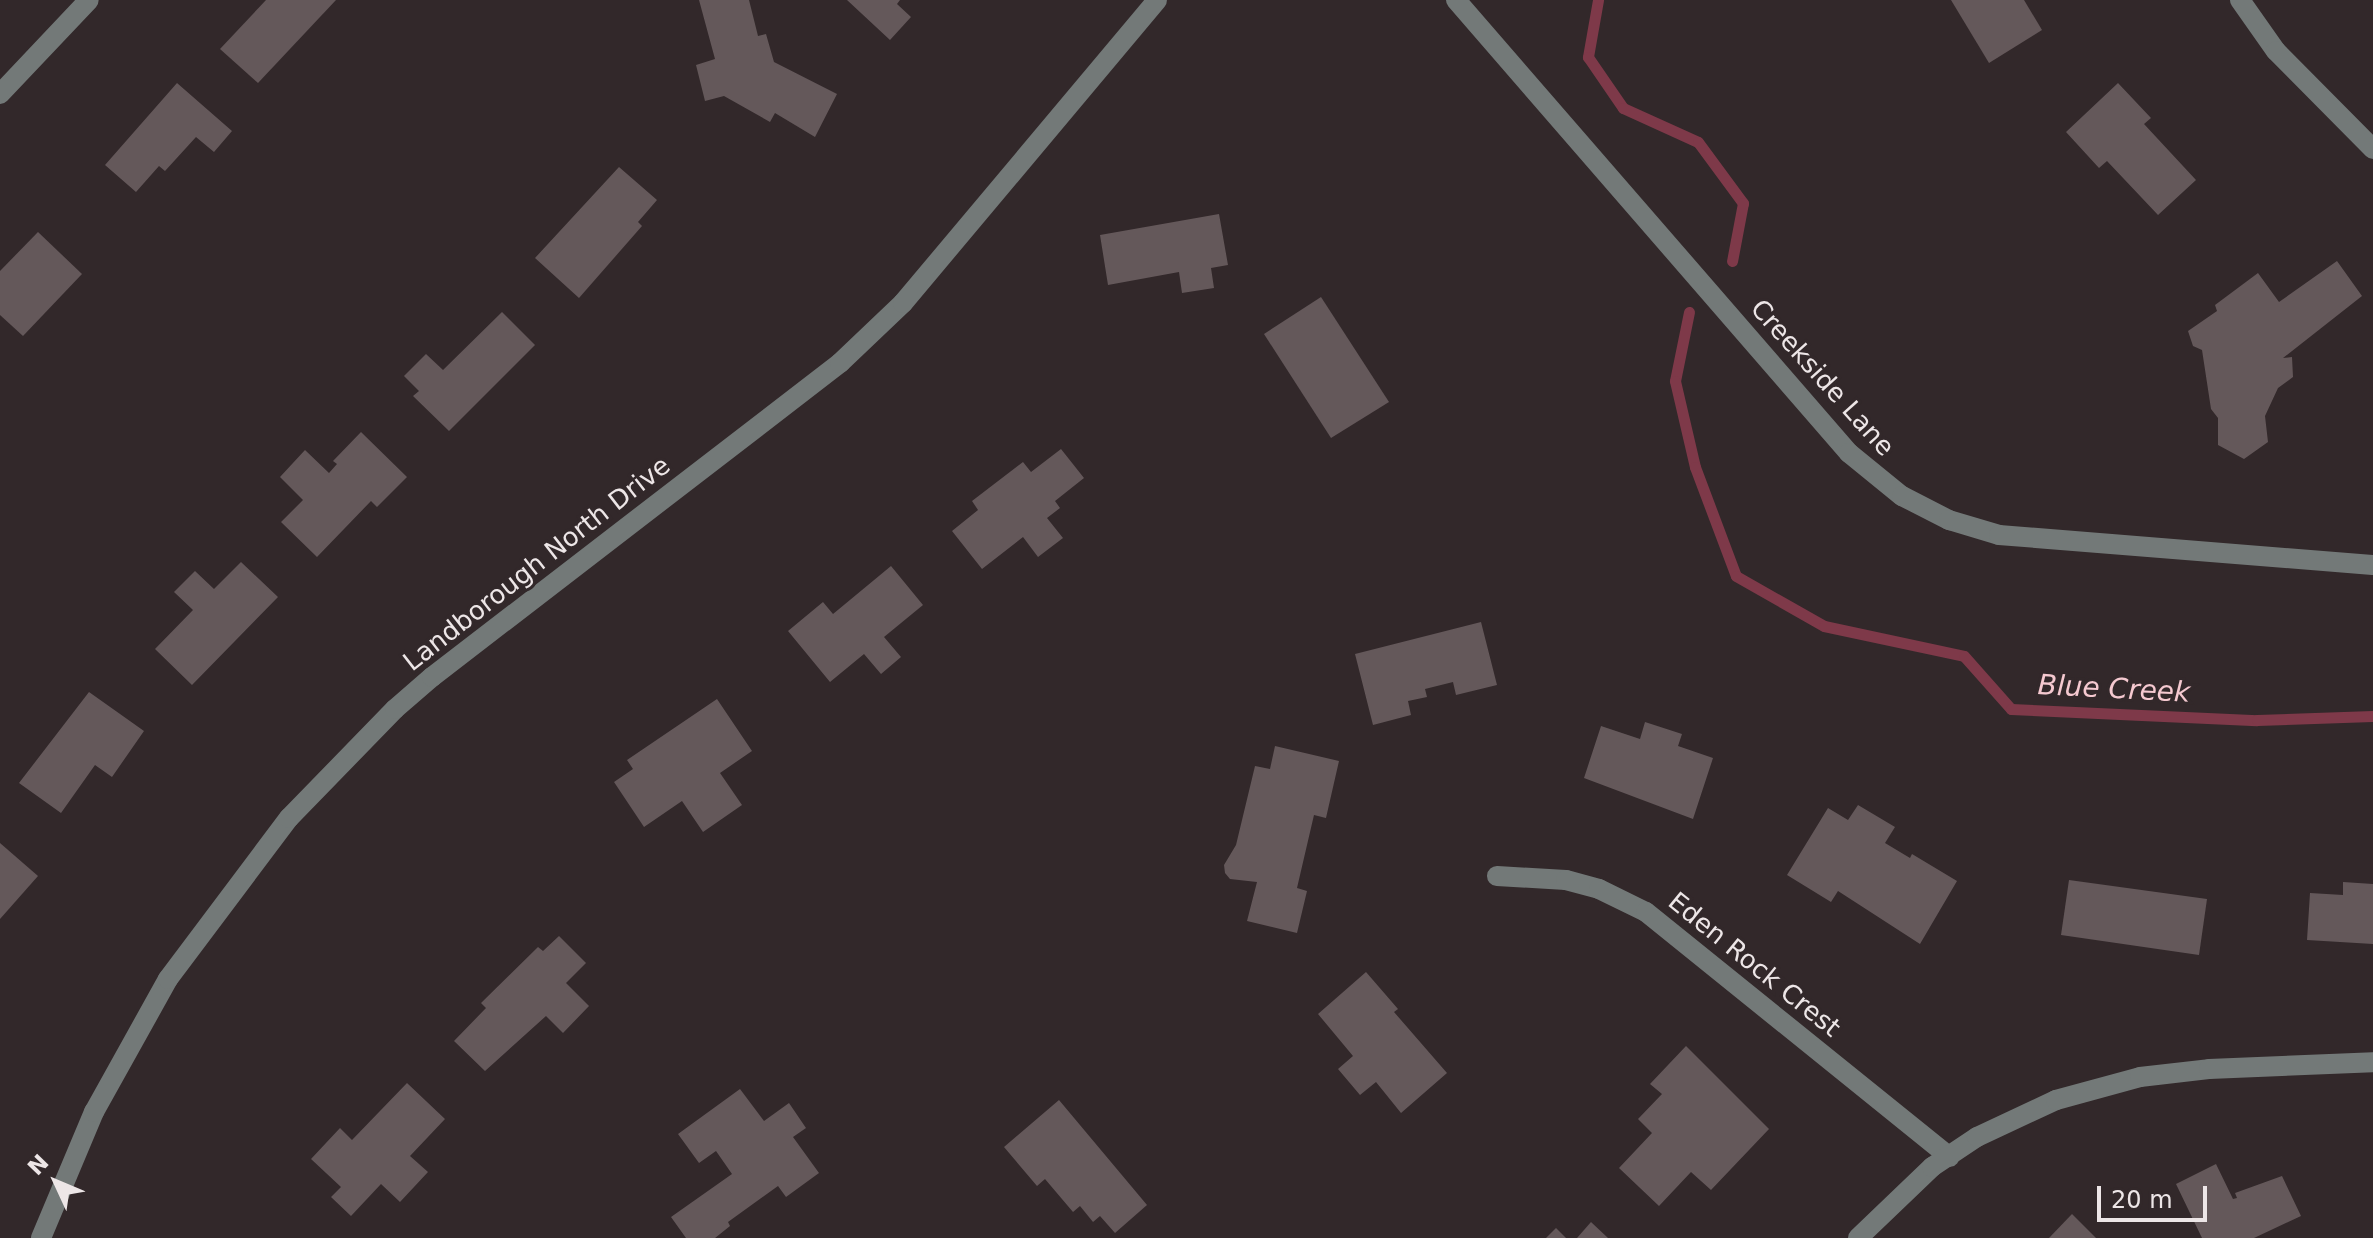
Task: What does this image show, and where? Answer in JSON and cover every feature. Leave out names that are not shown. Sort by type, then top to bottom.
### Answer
[{"type":"street","points":[[0,94],[89,0]]},
{"type":"street","name":"Landborough North Drive","points":[[41,1238],[94,1112],[161,990],[226,897],[289,818],[395,709],[432,677],[840,363],[903,303],[1157,0]]},
{"type":"street","name":"Creekside Lane","points":[[1456,0],[1849,453],[1902,496],[1965,526],[2033,540],[2373,565]]},
{"type":"street","points":[[2240,0],[2276,51],[2373,149]]},
{"type":"street","name":"Eden Rock Crest","points":[[1497,876],[1566,880],[1599,889],[1646,912],[1950,1157]]},
{"type":"street","points":[[1858,1238],[1910,1185],[1977,1137],[2024,1113],[2122,1079],[2209,1069],[2373,1062]]},
{"type":"building","points":[[266,0],[336,0],[258,83],[220,49]]},
{"type":"building","points":[[699,0],[749,0],[758,36],[766,34],[774,62],[837,94],[815,137],[775,113],[770,122],[724,96],[705,101],[696,65],[715,59]]},
{"type":"building","points":[[847,0],[900,0],[897,4],[911,17],[890,40]]},
{"type":"building","points":[[1951,0],[2024,0],[2042,30],[1989,63]]},
{"type":"building","points":[[177,83],[232,131],[214,152],[196,137],[165,171],[159,166],[136,192],[105,165]]},
{"type":"building","points":[[2118,83],[2151,118],[2144,124],[2196,180],[2158,215],[2107,161],[2099,168],[2066,132]]},
{"type":"building","points":[[619,167],[657,200],[638,222],[642,226],[579,298],[535,258]]},
{"type":"building","points":[[1219,214],[1228,265],[1211,268],[1214,288],[1182,293],[1179,272],[1108,285],[1100,235]]},
{"type":"building","points":[[38,232],[82,274],[23,336],[0,315],[0,271]]},
{"type":"building","points":[[2337,261],[2362,296],[2283,358],[2292,357],[2293,377],[2278,388],[2265,416],[2268,442],[2244,459],[2218,445],[2218,418],[2211,409],[2202,350],[2193,346],[2188,331],[2217,311],[2215,305],[2258,273],[2279,302]]},
{"type":"building","points":[[1321,297],[1389,402],[1331,438],[1264,334]]},
{"type":"building","points":[[502,312],[535,345],[449,431],[413,396],[419,391],[404,376],[426,354],[443,370]]},
{"type":"building","points":[[361,432],[407,477],[377,507],[371,501],[317,557],[281,522],[303,500],[280,477],[305,450],[329,473],[337,464],[333,461]]},
{"type":"building","points":[[1061,449],[1084,478],[1055,501],[1060,508],[1047,518],[1063,538],[1038,557],[1023,537],[982,569],[952,531],[978,510],[972,501],[1023,462],[1031,472]]},
{"type":"building","points":[[241,562],[278,597],[192,685],[155,649],[193,610],[174,592],[195,571],[214,589]]},
{"type":"building","points":[[891,566],[923,605],[884,637],[901,657],[881,674],[864,654],[830,682],[788,631],[823,602],[833,614]]},
{"type":"building","points":[[1481,622],[1497,685],[1456,695],[1453,682],[1425,689],[1427,697],[1408,701],[1411,715],[1373,725],[1355,654]]},
{"type":"building","points":[[89,692],[144,731],[112,777],[95,765],[61,813],[19,783]]},
{"type":"building","points":[[717,699],[752,751],[720,773],[742,805],[703,832],[682,801],[644,827],[614,782],[633,769],[627,760]]},
{"type":"building","points":[[1645,722],[1682,734],[1678,746],[1713,758],[1693,819],[1584,778],[1601,726],[1640,739]]},
{"type":"building","points":[[1275,746],[1339,761],[1326,818],[1314,815],[1297,888],[1307,891],[1297,933],[1247,921],[1257,882],[1230,879],[1224,865],[1236,845],[1255,766],[1270,769]]},
{"type":"building","points":[[1858,805],[1895,827],[1885,843],[1910,858],[1912,854],[1957,881],[1920,944],[1838,891],[1831,902],[1787,875],[1828,808],[1848,820]]},
{"type":"building","points":[[0,843],[38,876],[0,919]]},
{"type":"building","points":[[2069,880],[2207,899],[2199,955],[2061,935]]},
{"type":"building","points":[[2343,882],[2373,884],[2373,944],[2307,940],[2310,893],[2343,895]]},
{"type":"building","points":[[559,936],[586,963],[566,983],[589,1006],[563,1033],[546,1016],[485,1071],[454,1041],[486,1008],[481,1003],[538,947],[543,951]]},
{"type":"building","points":[[1366,972],[1398,1009],[1394,1012],[1447,1073],[1401,1113],[1376,1082],[1360,1095],[1338,1069],[1353,1056],[1318,1014]]},
{"type":"building","points":[[1686,1046],[1769,1129],[1711,1190],[1691,1172],[1659,1206],[1619,1168],[1652,1133],[1638,1119],[1662,1094],[1650,1084]]},
{"type":"building","points":[[407,1083],[445,1119],[410,1156],[428,1172],[400,1202],[381,1184],[351,1216],[331,1197],[341,1187],[311,1159],[340,1128],[352,1140]]},
{"type":"building","points":[[740,1089],[764,1121],[789,1103],[806,1128],[793,1137],[819,1173],[786,1197],[778,1186],[728,1222],[730,1226],[715,1238],[686,1238],[671,1217],[732,1174],[716,1151],[699,1163],[678,1134]]},
{"type":"building","points":[[1059,1100],[1147,1205],[1115,1233],[1100,1216],[1093,1222],[1080,1206],[1073,1212],[1045,1179],[1037,1186],[1004,1147]]},
{"type":"building","points":[[2216,1164],[2233,1199],[2237,1198],[2235,1193],[2282,1176],[2301,1216],[2254,1238],[2202,1238],[2176,1184]]},
{"type":"building","points":[[2072,1214],[2096,1238],[2049,1238]]},
{"type":"building","points":[[1591,1222],[1608,1238],[1577,1238]]},
{"type":"building","points":[[1556,1228],[1566,1238],[1546,1238]]},
{"type":"waterway","name":"Blue Creek","points":[[1598,0],[1588,57],[1623,108],[1698,142],[1743,203],[1732,261]]},
{"type":"waterway","name":"Blue Creek","points":[[1689,312],[1675,381],[1695,467],[1736,576],[1824,626],[1964,656],[2011,709],[2257,720],[2373,716]]}]
